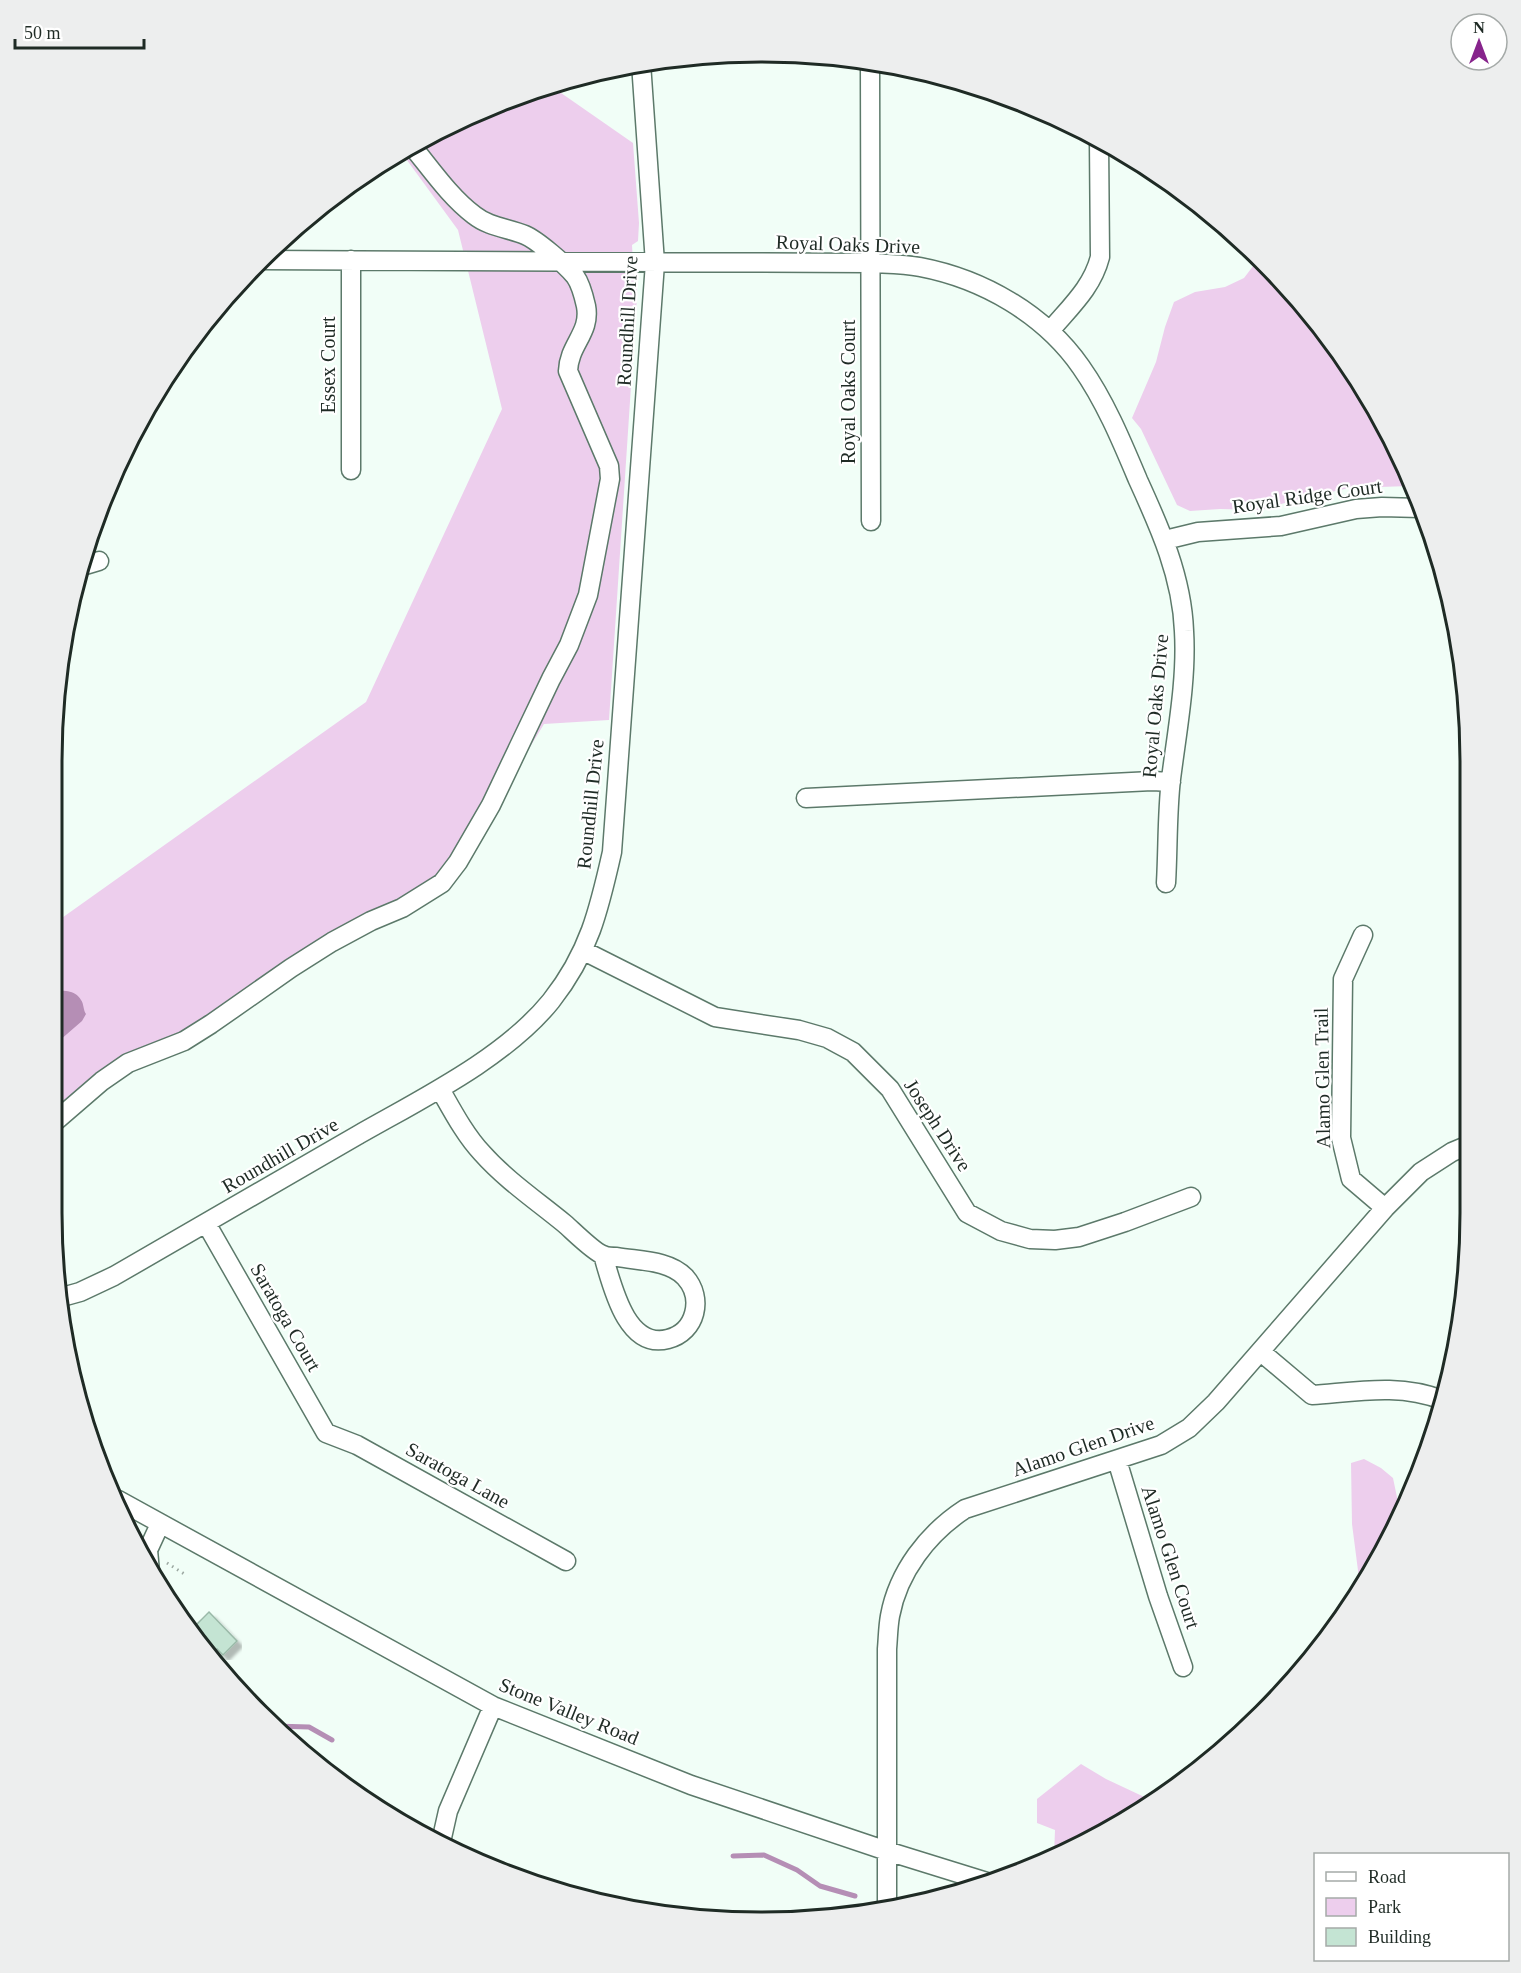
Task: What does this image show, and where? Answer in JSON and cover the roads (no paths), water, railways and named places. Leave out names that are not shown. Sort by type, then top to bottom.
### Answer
[{"type":"street","name":"Royal Oaks Court","points":[[870,70],[871,521]]},
{"type":"street","name":"Roundhill Drive","points":[[66,1296],[114,1276],[440,1089],[507,1044],[536,1019],[566,980],[584,951],[600,902],[612,852],[655,263],[642,72]]},
{"type":"street","points":[[1050,331],[1089,286],[1096,273],[1100,257],[1099,149]]},
{"type":"street","points":[[62,1116],[102,1082],[128,1064],[184,1041],[332,942],[371,921],[402,908],[442,883],[464,852],[490,805],[580,620],[594,567],[610,479],[609,466],[568,371],[568,359],[586,324],[586,306],[575,276],[538,241],[497,227],[474,216],[417,152]]},
{"type":"street","name":"Royal Oaks Drive","points":[[273,260],[870,263],[920,267],[978,283],[1016,305],[1050,331],[1080,365],[1095,389],[1123,446],[1165,540],[1181,605],[1184,632],[1181,706],[1171,782],[1166,883]]},
{"type":"street","name":"Essex Court","points":[[351,260],[351,470]]},
{"type":"street","name":"Royal Ridge Court","points":[[1165,540],[1198,532],[1281,526],[1356,509],[1411,508]]},
{"type":"street","points":[[90,564],[99,561]]},
{"type":"street","points":[[806,798],[1152,781],[1171,782]]},
{"type":"street","name":"Alamo Glen Trail","points":[[1363,935],[1343,979],[1341,1138],[1351,1179],[1385,1208]]},
{"type":"street","name":"Joseph Drive","points":[[584,951],[715,1017],[799,1030],[827,1038],[853,1052],[890,1089],[967,1213],[1001,1231],[1030,1239],[1055,1240],[1079,1237],[1191,1197]]},
{"type":"street","points":[[440,1089],[481,1152],[505,1176],[603,1255],[664,1265],[680,1272],[692,1286],[696,1300],[694,1314],[686,1329],[671,1339],[660,1341],[652,1340],[635,1330],[616,1296],[603,1255]]},
{"type":"street","name":"Alamo Glen Drive","points":[[887,1900],[887,1649],[890,1616],[900,1585],[914,1558],[933,1534],[965,1509],[1161,1445],[1189,1428],[1261,1352],[1385,1208],[1421,1172],[1460,1149]]},
{"type":"street","name":"Saratoga Court","points":[[206,1223],[326,1433]]},
{"type":"street","points":[[1261,1352],[1312,1395],[1392,1389],[1408,1390],[1434,1398]]},
{"type":"street","name":"Saratoga Lane","points":[[326,1433],[357,1445],[566,1561]]},
{"type":"street","name":"Alamo Glen Court","points":[[1117,1460],[1158,1596],[1183,1667]]},
{"type":"street","name":"Stone Valley Road","points":[[126,1505],[493,1706],[691,1785],[973,1878]]},
{"type":"street","name":"Stone Valley Road","points":[[128,1509],[160,1524]]},
{"type":"street","points":[[147,1547],[160,1524]]},
{"type":"street","points":[[443,1835],[448,1811],[493,1706]]},
{"type":"waterway","points":[[287,1726],[309,1727],[332,1740]]},
{"type":"waterway","points":[[733,1856],[764,1855],[797,1870],[820,1886],[855,1896]]}]
